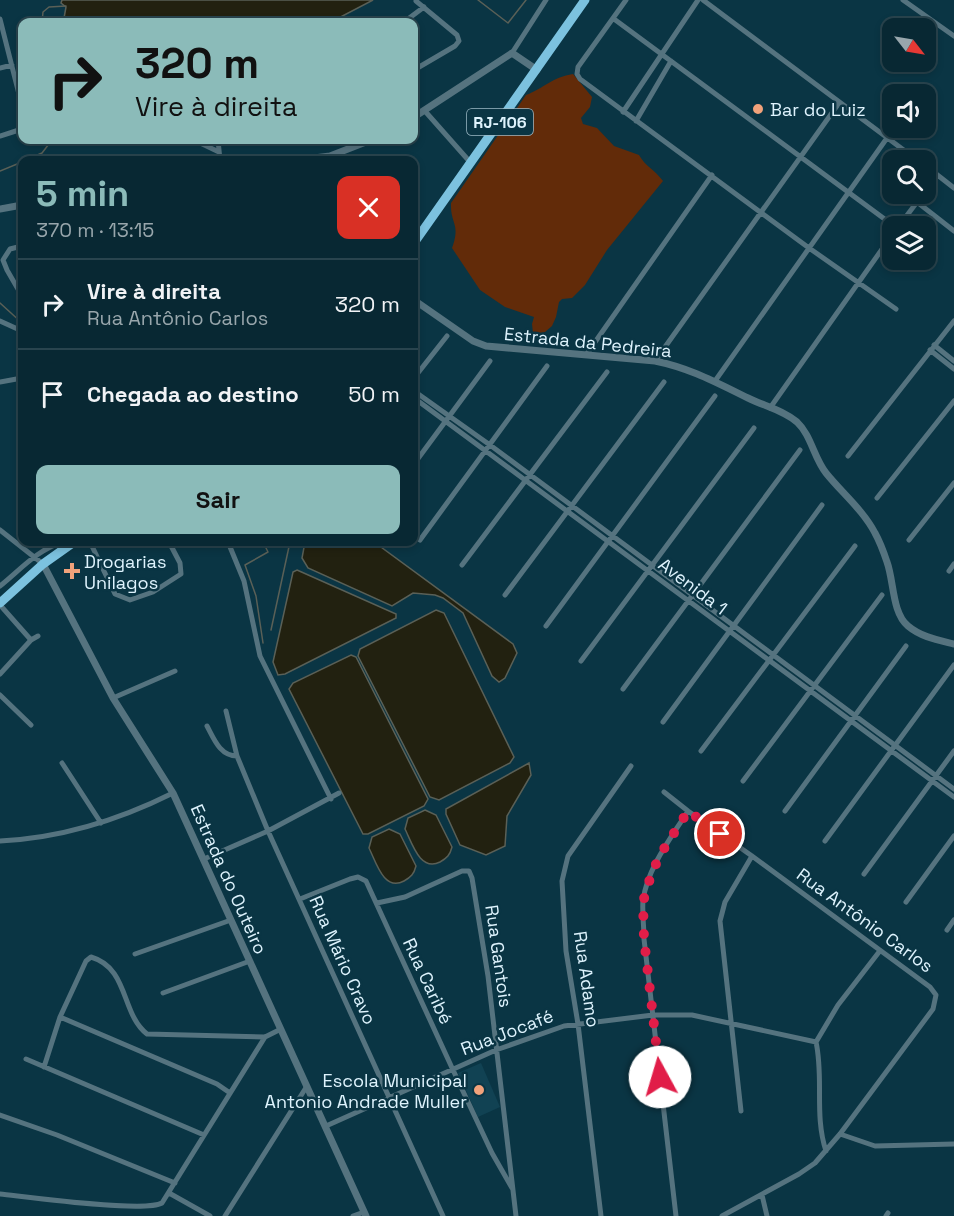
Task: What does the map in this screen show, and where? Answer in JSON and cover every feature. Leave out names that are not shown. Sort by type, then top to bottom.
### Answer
[{"type":"highway","name":"RJ-106","points":[[418,237],[585,0]]},
{"type":"highway","points":[[0,604],[43,564],[68,546]]},
{"type":"street","points":[[418,114],[512,52],[546,0]]},
{"type":"street","points":[[626,0],[578,68],[577,74],[580,79],[809,248],[896,309]]},
{"type":"street","points":[[623,112],[661,53],[700,0],[882,134]]},
{"type":"street","points":[[903,0],[954,36]]},
{"type":"street","points":[[416,1],[457,35],[459,40],[455,46],[418,68]]},
{"type":"street","points":[[409,18],[424,7]]},
{"type":"street","points":[[0,19],[18,90]]},
{"type":"street","points":[[614,19],[882,217]]},
{"type":"street","points":[[512,52],[537,70]]},
{"type":"street","points":[[636,121],[671,61]]},
{"type":"street","points":[[0,68],[12,65]]},
{"type":"street","points":[[655,361],[839,103]]},
{"type":"street","points":[[424,110],[470,162]]},
{"type":"street","points":[[0,136],[18,130]]},
{"type":"street","points":[[715,381],[887,138],[903,150]]},
{"type":"street","points":[[203,144],[219,152]]},
{"type":"street","points":[[218,144],[220,156]]},
{"type":"street","points":[[330,156],[361,144]]},
{"type":"street","points":[[937,175],[954,188]]},
{"type":"street","points":[[586,355],[712,176]]},
{"type":"street","points":[[920,204],[954,231]]},
{"type":"street","points":[[0,209],[18,206]]},
{"type":"street","points":[[18,247],[10,249],[3,260],[18,289]]},
{"type":"street","points":[[770,408],[882,249]]},
{"type":"street","name":"Estrada da Pedreira","points":[[418,303],[473,341],[486,346],[655,361],[684,368],[787,415],[804,430],[826,473],[860,510],[875,533],[888,563],[897,610],[903,622],[929,637],[954,644]]},
{"type":"street","points":[[848,456],[954,321]]},
{"type":"street","points":[[2,322],[18,330]]},
{"type":"street","points":[[418,373],[447,336]]},
{"type":"street","points":[[932,348],[954,361]]},
{"type":"street","points":[[932,348],[954,369]]},
{"type":"street","points":[[418,458],[490,361]]},
{"type":"street","points":[[420,540],[548,366]]},
{"type":"street","points":[[462,565],[608,372]]},
{"type":"street","points":[[0,382],[18,379]]},
{"type":"street","points":[[505,596],[663,382]]},
{"type":"street","name":"Avenida 1","points":[[418,394],[446,419]]},
{"type":"street","points":[[546,626],[715,396]]},
{"type":"street","name":"Avenida 1","points":[[418,401],[488,448],[650,568],[693,595],[954,789]]},
{"type":"street","points":[[877,498],[954,401]]},
{"type":"street","points":[[581,661],[754,428]]},
{"type":"street","points":[[623,689],[800,450]]},
{"type":"street","points":[[909,540],[954,483]]},
{"type":"street","points":[[663,722],[822,505]]},
{"type":"street","points":[[0,530],[18,544]]},
{"type":"street","points":[[21,546],[43,564]]},
{"type":"street","points":[[0,586],[34,556],[52,546]]},
{"type":"street","points":[[93,546],[116,594],[130,600],[153,592],[181,574],[182,568],[171,546]]},
{"type":"street","points":[[230,546],[242,574],[260,656],[331,799]]},
{"type":"street","points":[[701,751],[855,546]]},
{"type":"street","name":"Estrada do Outeiro","points":[[43,564],[113,698],[173,793],[365,1214]]},
{"type":"street","points":[[949,571],[954,564]]},
{"type":"street","name":"Avenida 1","points":[[650,568],[688,602],[954,797]]},
{"type":"street","points":[[743,780],[882,596]]},
{"type":"street","points":[[0,604],[31,640]]},
{"type":"street","points":[[0,674],[31,640],[38,636]]},
{"type":"street","points":[[785,811],[906,646]]},
{"type":"street","points":[[825,841],[954,665]]},
{"type":"street","points":[[113,698],[175,671]]},
{"type":"street","points":[[0,695],[32,725]]},
{"type":"street","name":"Rua Mário Cravo","points":[[226,711],[237,756],[268,831],[443,1216]]},
{"type":"street","points":[[207,726],[221,750],[229,756],[237,756]]},
{"type":"street","points":[[864,874],[954,752]]},
{"type":"street","points":[[62,763],[101,823]]},
{"type":"street","name":"Rua Adamo","points":[[601,1216],[578,1024],[566,951],[562,872],[568,856],[630,766]]},
{"type":"street","name":"Rua Antônio Carlos","points":[[664,792],[879,952],[930,987],[936,995],[933,1009],[840,1134],[815,1163],[722,1216]]},
{"type":"street","points":[[0,841],[31,839],[101,823],[146,807],[173,793]]},
{"type":"street","points":[[204,860],[268,831],[339,793]]},
{"type":"street","points":[[676,1216],[644,939],[643,902],[652,872],[688,811]]},
{"type":"street","points":[[906,902],[954,836]]},
{"type":"street","points":[[741,1111],[720,921],[724,902],[752,856]]},
{"type":"street","name":"Rua Gantois","points":[[376,903],[405,897],[462,871],[469,871],[482,936],[516,1216]]},
{"type":"street","name":"Rua Caribé","points":[[300,899],[350,879],[358,877],[366,881],[492,1153],[513,1190]]},
{"type":"street","points":[[135,954],[231,920]]},
{"type":"street","points":[[947,930],[954,920]]},
{"type":"street","points":[[826,1151],[820,1128],[819,1057],[816,1042],[838,1005],[879,952]]},
{"type":"street","points":[[44,1067],[60,1017],[80,969],[91,957],[110,966],[139,1026],[147,1034],[265,1037],[280,1029]]},
{"type":"street","points":[[163,993],[250,961]]},
{"type":"street","name":"Rua Jocafé","points":[[326,1126],[496,1050],[554,1028],[653,1015],[692,1015],[816,1042]]},
{"type":"street","points":[[60,1017],[217,1084],[230,1093]]},
{"type":"street","points":[[0,1194],[122,1206],[153,1206],[162,1203],[265,1037]]},
{"type":"street","points":[[26,1059],[204,1135]]},
{"type":"street","points":[[225,1216],[307,1086]]},
{"type":"street","points":[[0,1114],[175,1183]]},
{"type":"street","points":[[840,1134],[875,1146],[954,1143]]},
{"type":"street","points":[[169,1193],[210,1216]]},
{"type":"street","points":[[762,1195],[767,1216]]},
{"type":"street","points":[[353,1216],[365,1214]]},
{"type":"shaded area","points":[[62,0],[373,0],[339,18],[64,18],[66,7],[61,3]]},
{"type":"shaded area","points":[[573,74],[592,97],[590,107],[581,118],[583,124],[597,128],[614,146],[639,155],[663,181],[607,250],[585,285],[572,298],[562,299],[559,302],[552,326],[539,334],[533,333],[534,317],[505,307],[480,290],[452,248],[456,233],[451,203],[526,95]]},
{"type":"shaded area","points":[[304,546],[379,546],[513,644],[517,653],[505,678],[499,682],[492,676],[463,613],[443,598],[413,593],[392,606],[308,568],[302,558]]},
{"type":"shaded area","points":[[297,570],[396,614],[396,618],[285,674],[278,675],[273,662],[293,572]]},
{"type":"shaded area","points":[[436,610],[444,613],[514,757],[510,763],[439,800],[430,797],[358,656],[360,649]]},
{"type":"shaded area","points":[[351,655],[356,657],[428,799],[424,806],[368,834],[363,834],[289,689],[293,683]]},
{"type":"shaded area","points":[[529,763],[531,775],[507,816],[505,846],[486,855],[460,845],[446,814],[446,809]]},
{"type":"shaded area","points":[[425,810],[436,815],[452,847],[446,858],[433,864],[422,860],[405,829],[408,818]]},
{"type":"shaded area","points":[[389,829],[400,834],[416,866],[410,877],[397,883],[386,879],[382,874],[369,848],[372,837]]},
{"type":"shaded area","name":"Escola Municipal Antonio Andrade Muller","points":[[481,1063],[500,1107],[478,1117],[458,1073]]},
{"type":"waterway","points":[[478,0],[508,23],[526,0]]},
{"type":"waterway","points":[[42,18],[43,12],[49,7],[66,6]]},
{"type":"waterway","points":[[35,156],[42,153],[49,144]]},
{"type":"waterway","points":[[0,171],[18,164]]},
{"type":"waterway","points":[[0,303],[18,319]]},
{"type":"waterway","points":[[263,643],[256,596],[245,565],[268,552],[265,546]]},
{"type":"waterway","points":[[271,630],[289,546]]},
{"type":"place","name":"Bar do Luiz","points":[[758,109]]},
{"type":"place","name":"Drogarias Unilagos","points":[[72,571]]},
{"type":"place","name":"Escola Municipal Antonio Andrade Muller","points":[[479,1090]]},
{"type":"route","points":[[660,1077],[644,939],[643,902],[646,887],[662,852],[688,811],[720,834]]}]
